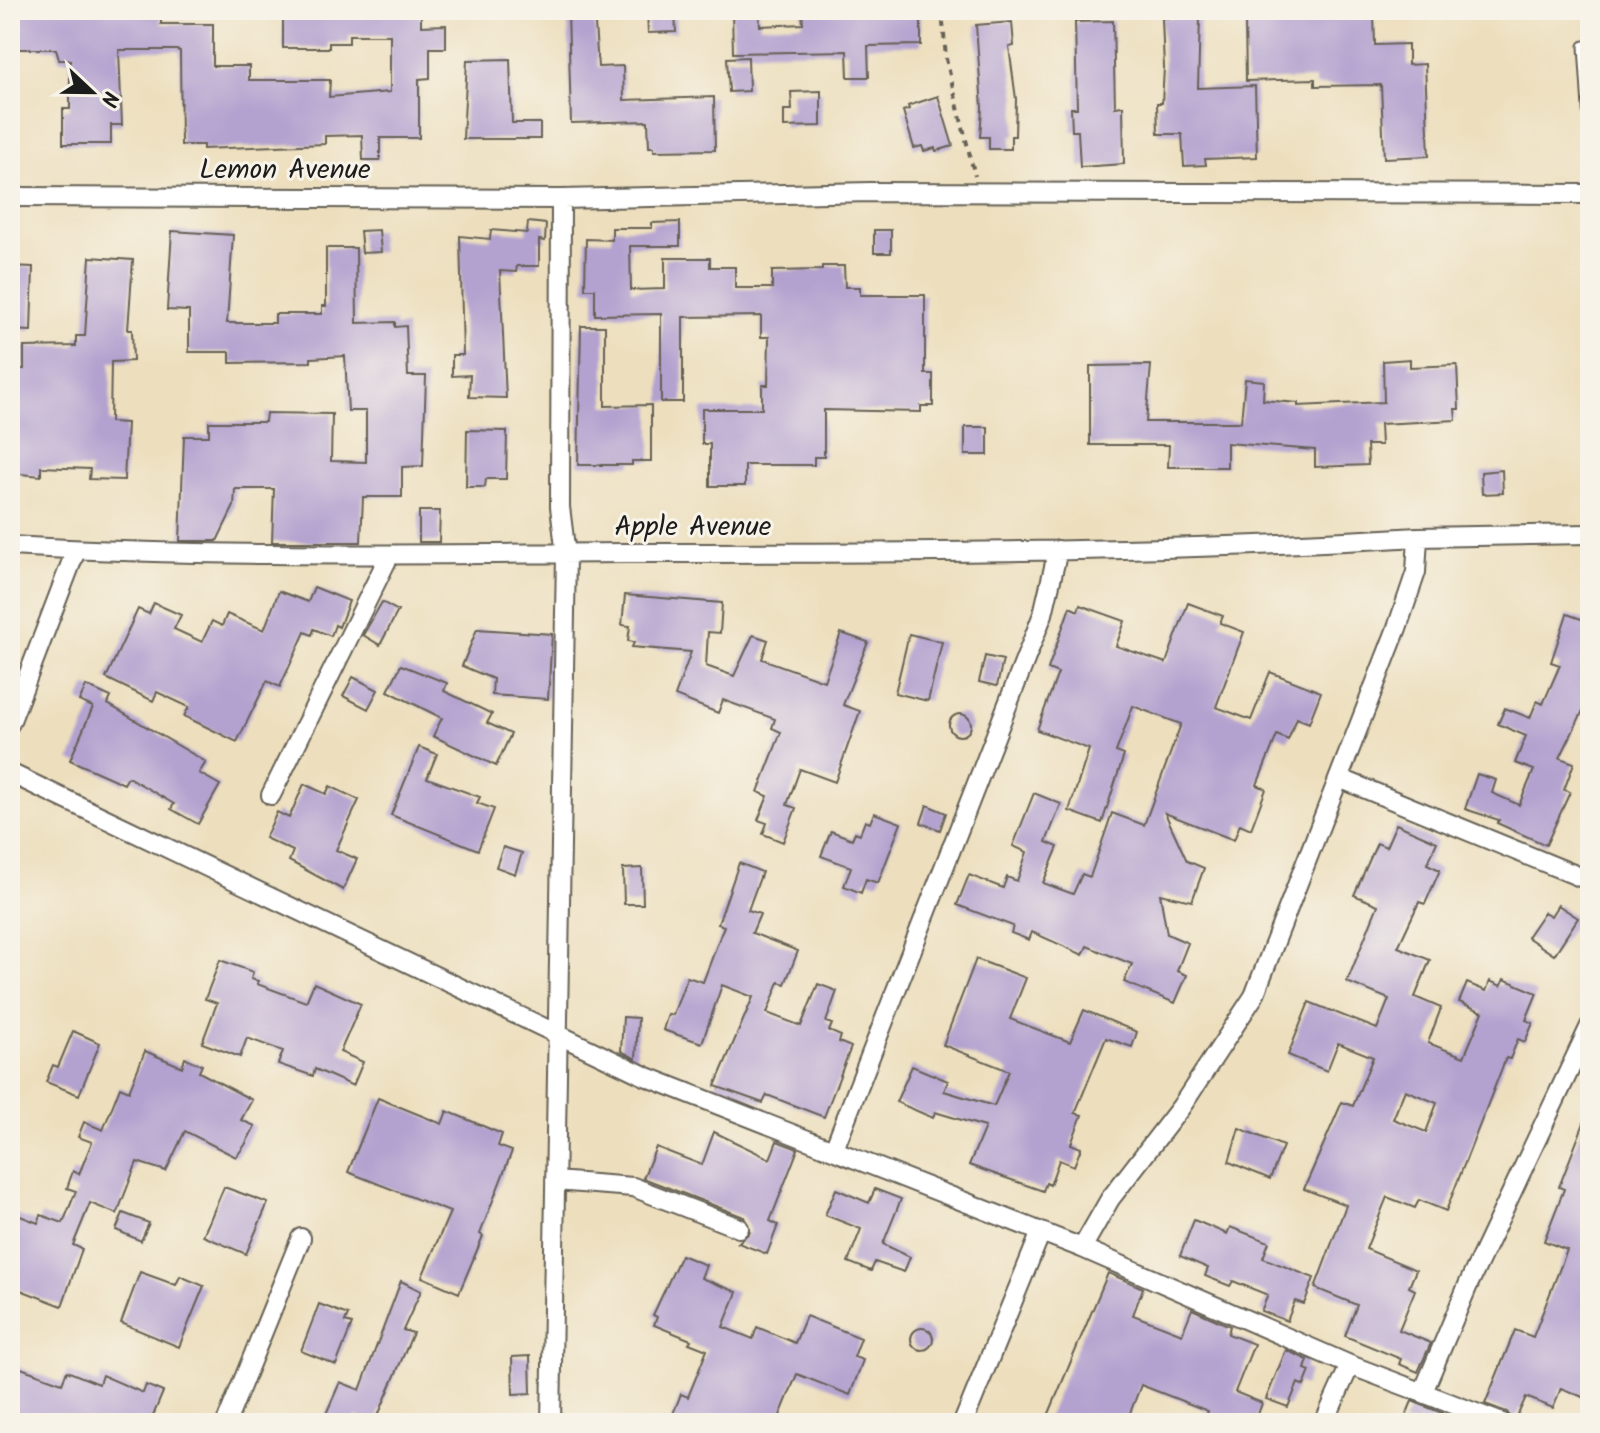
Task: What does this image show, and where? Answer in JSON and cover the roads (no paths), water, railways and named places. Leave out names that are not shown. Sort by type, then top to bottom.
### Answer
[{"type":"street","name":"Lemon Avenue","points":[[10,197],[561,199],[979,192],[1590,194]]},
{"type":"street","points":[[551,1423],[566,555],[560,507],[561,199]]},
{"type":"street","name":"Apple Avenue","points":[[10,546],[389,556],[566,555],[1164,550],[1418,537],[1590,534]]},
{"type":"street","points":[[1082,1248],[1110,1199],[1181,1107],[1254,996],[1416,572],[1418,537]]},
{"type":"street","points":[[10,723],[76,550]]},
{"type":"street","points":[[834,1149],[1033,639],[1053,583],[1058,550]]},
{"type":"street","points":[[271,795],[389,556]]},
{"type":"street","points":[[10,773],[645,1076],[1082,1248],[1350,1365],[1502,1423]]},
{"type":"street","points":[[1339,778],[1590,881]]},
{"type":"street","points":[[1423,1392],[1468,1285],[1590,1026]]},
{"type":"street","points":[[555,1181],[633,1187],[739,1228]]},
{"type":"street","points":[[963,1423],[1041,1232]]},
{"type":"street","points":[[226,1423],[301,1238]]},
{"type":"street","points":[[1324,1423],[1350,1365]]},
{"type":"lane","points":[[1584,46],[1590,139]]}]
